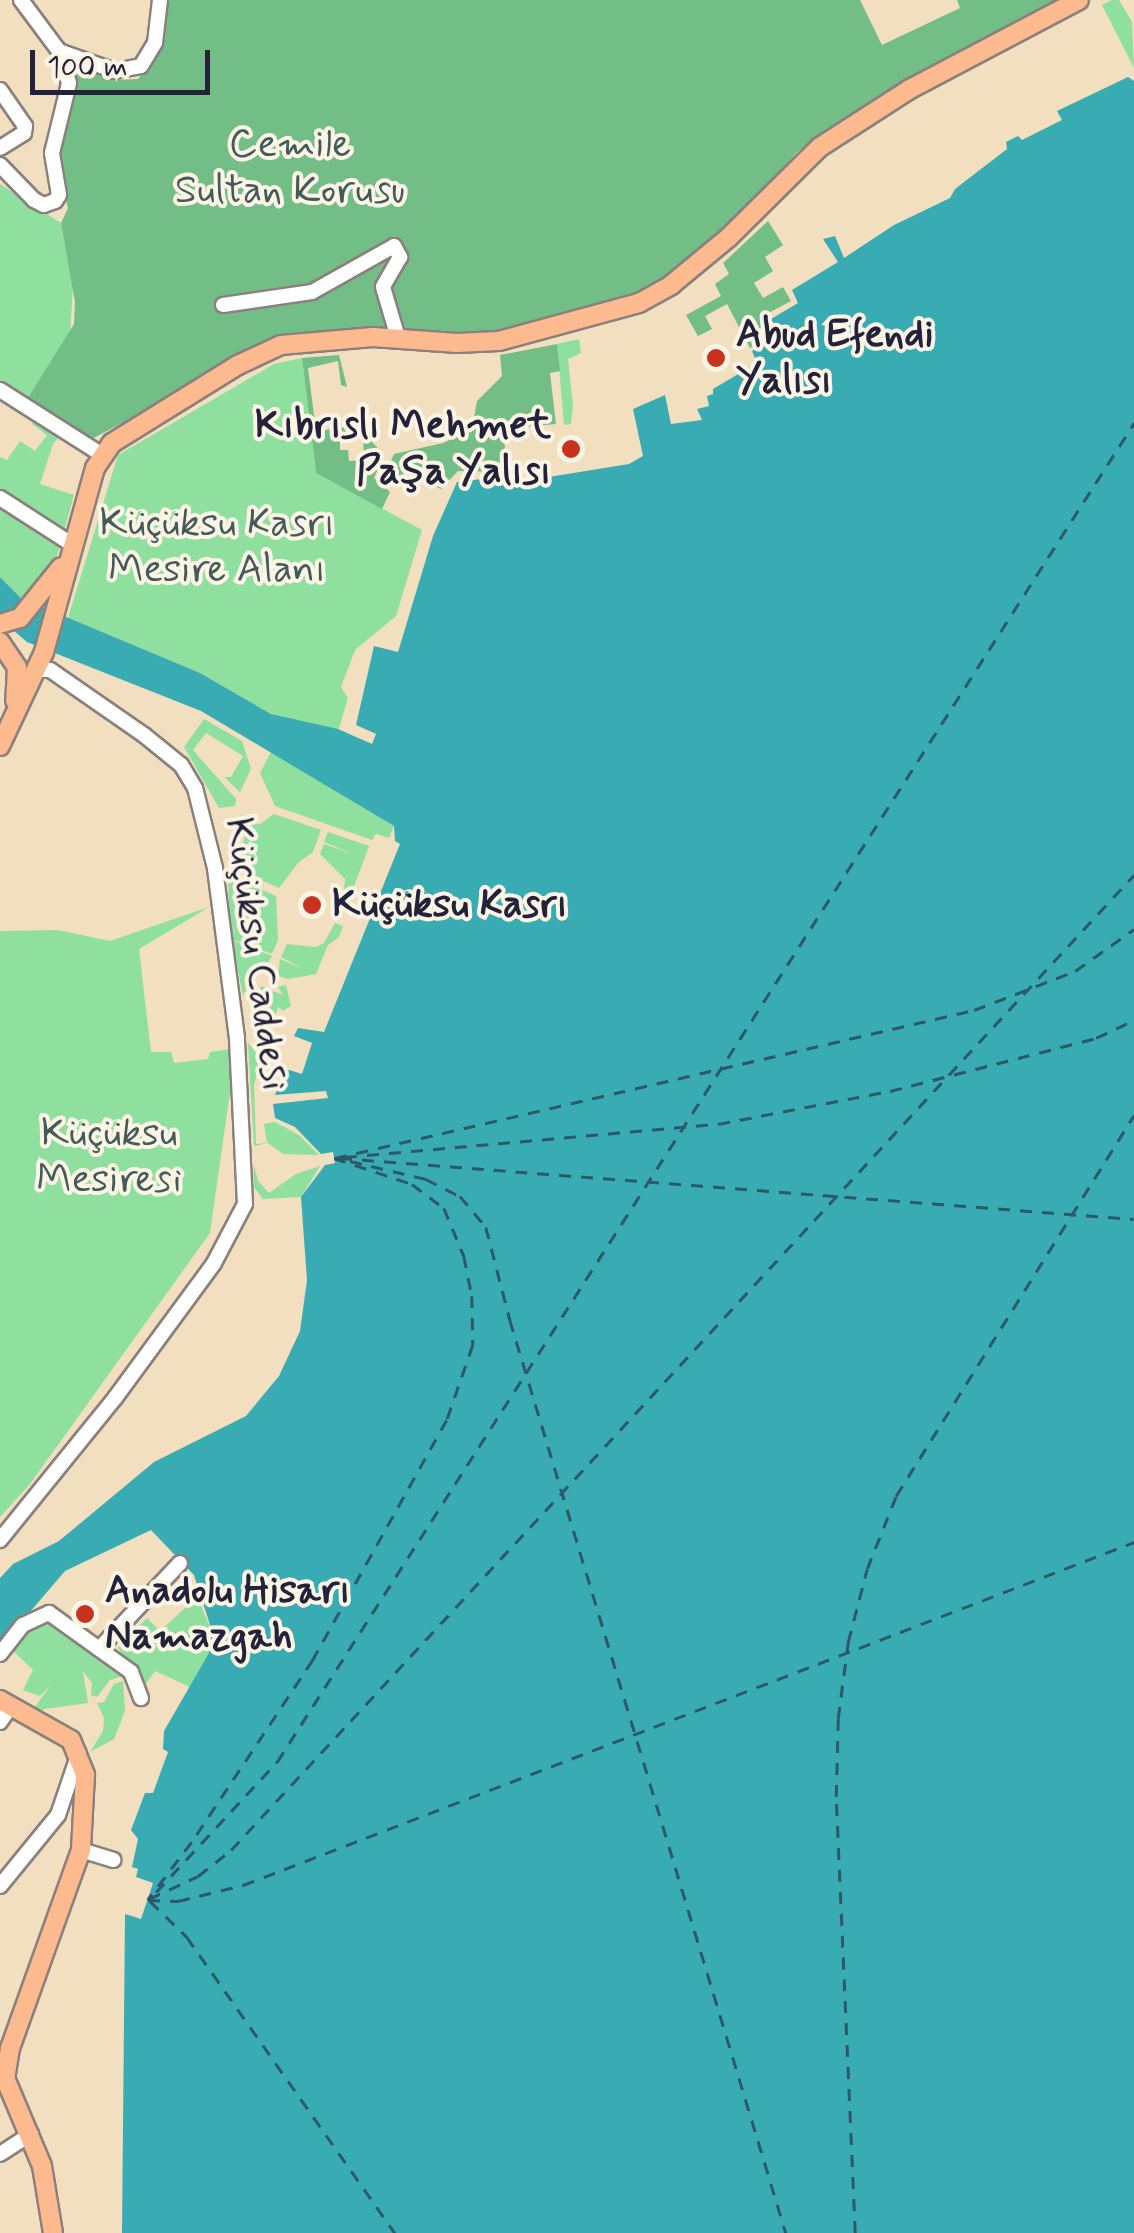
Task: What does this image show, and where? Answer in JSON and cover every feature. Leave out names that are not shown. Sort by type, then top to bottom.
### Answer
[{"type":"main road","points":[[2,743],[37,664],[49,601],[71,550],[101,454],[112,442],[269,349],[363,337],[457,344],[498,341],[639,303],[672,285],[729,238],[820,146],[910,89],[1079,0]]},
{"type":"main road","points":[[5,623],[49,601]]},
{"type":"main road","name":"Küçüksu Caddesi","points":[[0,642],[37,664]]},
{"type":"main road","points":[[4,1709],[71,1740],[80,1752],[85,1775],[80,1850],[2,2079],[31,2134],[46,2181],[52,2233]]},
{"type":"street","points":[[0,165],[41,204],[58,199],[52,154],[69,83],[58,51],[21,0]]},
{"type":"street","points":[[58,51],[115,70],[141,66],[155,42],[160,0]]},
{"type":"street","points":[[0,90],[25,126],[24,132],[0,148]]},
{"type":"street","points":[[223,305],[312,292],[394,246],[400,257],[384,287],[398,338]]},
{"type":"street","points":[[0,390],[101,454]]},
{"type":"street","points":[[0,498],[71,550]]},
{"type":"street","name":"Küçüksu Caddesi","points":[[0,1540],[137,1368],[214,1262],[245,1204],[237,1038],[206,816],[181,765],[37,664]]},
{"type":"street","points":[[99,1649],[180,1563]]},
{"type":"street","points":[[0,1654],[23,1625],[49,1613],[130,1672],[141,1698]]},
{"type":"street","points":[[0,1886],[58,1815],[80,1752]]},
{"type":"street","points":[[80,1850],[113,1860]]},
{"type":"street","points":[[0,2154],[31,2134]]},
{"type":"green space","name":"Cemile Sultan Korusu","points":[[168,0],[860,0],[882,45],[960,8],[957,0],[1059,0],[823,133],[797,152],[745,213],[661,284],[626,301],[500,332],[462,336],[375,328],[279,339],[90,440],[28,398],[74,324],[75,302],[61,223],[68,208],[56,160],[77,82],[67,59],[113,80],[138,79],[160,52]]},
{"type":"green space","points":[[1119,0],[1132,22],[1134,68],[1102,5]]},
{"type":"green space","points":[[0,184],[61,223],[73,287],[70,335],[28,398],[0,384]]},
{"type":"green space","points":[[768,221],[783,245],[765,257],[773,271],[754,283],[763,298],[783,287],[791,301],[763,316],[769,339],[750,348],[727,304],[705,316],[712,329],[698,336],[686,315],[721,296],[715,284],[729,274],[723,263]]},
{"type":"green space","points":[[579,339],[581,353],[568,359],[573,405],[571,424],[564,425],[557,344]]},
{"type":"green space","points":[[557,344],[560,371],[550,373],[556,424],[504,429],[506,472],[458,471],[441,489],[405,472],[397,487],[383,480],[394,454],[443,443],[472,430],[477,401],[502,376],[500,355]]},
{"type":"green space","points":[[339,355],[347,387],[341,385],[338,361],[308,368],[316,431],[342,428],[348,420],[356,420],[358,425],[340,439],[340,450],[348,450],[349,461],[364,460],[363,432],[384,455],[374,478],[390,492],[382,509],[316,473],[302,358]]},
{"type":"green space","name":"Küçüksu Kasrı Mesire Alanı","points":[[302,358],[316,473],[422,530],[396,616],[355,650],[341,687],[348,698],[338,732],[271,714],[200,673],[68,618],[118,455],[274,364]]},
{"type":"green space","points":[[36,417],[62,433],[53,444],[40,484],[74,495],[56,560],[30,594],[21,598],[0,577],[0,457],[7,460],[20,441],[35,451],[47,435],[32,424]]},
{"type":"green space","points":[[204,719],[242,741],[251,769],[240,792],[224,777],[231,777],[243,756],[206,733],[193,750],[236,799],[235,806],[219,808],[184,747]]},
{"type":"green space","points":[[271,752],[394,826],[389,838],[376,834],[372,840],[275,806],[260,773]]},
{"type":"green space","points":[[274,814],[321,830],[313,852],[298,863],[279,888],[231,867],[242,849],[247,823],[260,824]]},
{"type":"green space","points":[[328,832],[369,846],[352,892],[350,913],[342,909],[345,879],[320,854],[324,844],[353,854],[324,842]]},
{"type":"green space","points":[[228,875],[248,884],[246,891],[249,884],[276,896],[278,940],[272,954],[232,939],[235,927],[230,940]]},
{"type":"green space","name":"Küçüksu Mesiresi","points":[[209,907],[139,949],[151,1052],[171,1052],[174,1063],[208,1059],[210,1052],[230,1049],[230,1092],[210,1233],[30,1484],[0,1517],[0,931],[58,930],[110,941]]},
{"type":"green space","points":[[335,923],[343,926],[339,937],[328,945],[316,974],[288,979],[278,976],[280,959],[304,969],[281,957],[287,944],[316,947],[324,943]]},
{"type":"green space","points":[[232,940],[272,956],[264,970],[251,977],[243,996]]},
{"type":"green space","points":[[286,985],[291,1006],[283,1011],[278,1007],[271,1027],[249,1019],[261,986],[283,995],[278,987]]},
{"type":"green space","points":[[248,1043],[260,1057],[254,1086],[256,1144],[267,1143],[264,1124],[275,1122],[299,1135],[319,1155],[283,1154],[268,1143],[254,1146]]},
{"type":"green space","points":[[254,1165],[258,1181],[269,1193],[296,1174],[320,1166],[301,1197],[263,1199],[253,1186]]},
{"type":"green space","points":[[197,1597],[212,1631],[210,1653],[190,1687],[155,1671],[145,1685],[118,1648],[147,1618],[160,1631]]},
{"type":"green space","points":[[48,1622],[123,1676],[110,1680],[97,1697],[91,1695],[92,1683],[83,1671],[88,1703],[44,1709],[37,1718],[30,1714],[50,1686],[40,1696],[23,1690],[33,1670],[13,1651],[29,1631]]},
{"type":"green space","points":[[123,1681],[125,1711],[114,1739],[90,1752],[103,1731],[104,1718],[97,1703],[104,1702],[114,1684]]},
{"type":"water","points":[[1128,77],[1134,81],[1134,2233],[122,2233],[125,1914],[141,1919],[153,1883],[136,1877],[138,1869],[132,1867],[138,1839],[131,1830],[145,1793],[153,1793],[168,1752],[163,1749],[164,1731],[209,1653],[212,1631],[194,1575],[151,1530],[65,1571],[0,1647],[0,1578],[13,1564],[59,1541],[154,1462],[246,1416],[279,1376],[300,1331],[307,1280],[301,1197],[325,1165],[335,1163],[333,1152],[321,1154],[295,1127],[275,1118],[273,1104],[328,1098],[326,1091],[275,1095],[286,1069],[302,1074],[312,1043],[294,1036],[298,1028],[324,1032],[400,844],[395,841],[394,826],[201,711],[27,642],[0,619],[0,577],[21,598],[200,673],[271,714],[338,729],[372,744],[376,734],[356,725],[374,646],[398,652],[433,536],[457,482],[507,476],[508,483],[524,481],[629,464],[643,456],[633,409],[665,395],[671,424],[702,420],[697,409],[709,406],[707,396],[713,394],[713,389],[757,363],[752,351],[778,334],[771,319],[798,303],[792,290],[838,262],[823,239],[835,236],[844,258],[894,225],[950,198],[955,189],[1007,149],[1006,142],[1018,136],[1022,140],[1062,120],[1057,111]]},
{"type":"ferry route","points":[[156,1892],[277,1762],[1134,423]]},
{"type":"ferry route","points":[[149,1899],[198,1876],[231,1850],[1134,875]]},
{"type":"ferry route","points":[[335,1158],[974,1010],[1075,971],[1134,929]]},
{"type":"ferry route","points":[[345,1157],[718,1124],[890,1091],[1096,1038],[1134,1020]]},
{"type":"ferry route","points":[[855,2233],[836,1797],[838,1719],[848,1642],[867,1569],[896,1496],[1134,1115]]},
{"type":"ferry route","points":[[334,1158],[412,1184],[444,1208],[464,1256],[472,1296],[473,1345],[447,1420],[313,1660],[192,1842],[148,1900],[178,1901],[243,1885],[1134,1542]]},
{"type":"ferry route","points":[[340,1158],[1134,1219]]},
{"type":"ferry route","points":[[350,1161],[426,1179],[460,1196],[486,1227],[510,1320],[786,2233]]},
{"type":"ferry route","points":[[150,1901],[187,1937],[395,2233]]},
{"type":"place","name":"Abud Efendi Yalısı","points":[[716,358]]},
{"type":"place","name":"Kıbrıslı Mehmet Paşa Yalısı","points":[[571,449]]},
{"type":"place","name":"Küçüksu Kasrı","points":[[312,905]]},
{"type":"place","name":"Anadolu Hisarı Namazgah","points":[[85,1614]]}]
